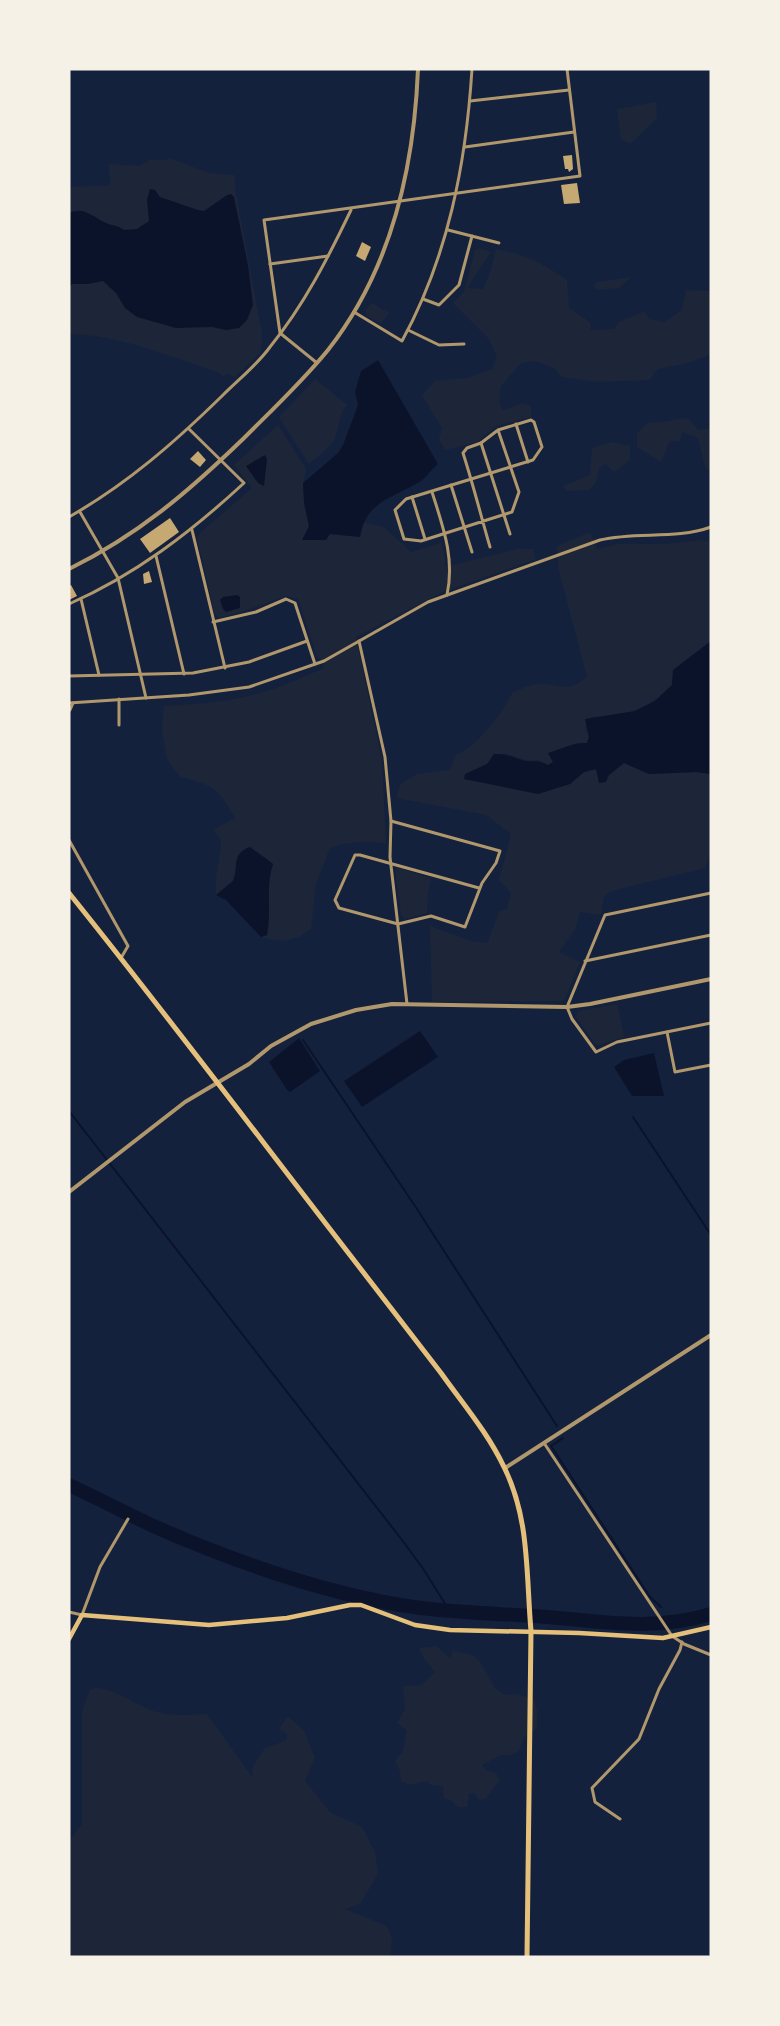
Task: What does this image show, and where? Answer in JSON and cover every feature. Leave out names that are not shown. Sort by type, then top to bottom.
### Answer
[{"type":"highway","points":[[69,893],[219,1083],[486,1434],[505,1468],[524,1530],[531,1628],[527,1957]]},
{"type":"main road","points":[[69,1639],[82,1615],[209,1625],[287,1618],[350,1605],[361,1605],[414,1625],[450,1630],[531,1628],[672,1636],[711,1627]]},
{"type":"street","points":[[69,569],[103,551],[166,509],[221,460],[300,383],[354,312],[379,264],[400,201],[414,122],[418,69]]},
{"type":"street","points":[[354,312],[402,341],[408,330],[423,299],[448,230],[465,147],[472,69]]},
{"type":"street","points":[[317,363],[280,333],[264,220],[580,176],[567,69]]},
{"type":"street","points":[[470,101],[569,90]]},
{"type":"street","points":[[465,147],[574,132]]},
{"type":"street","points":[[69,517],[136,474],[189,429],[270,348],[300,304],[328,256],[351,208]]},
{"type":"street","points":[[448,230],[499,243]]},
{"type":"street","points":[[423,299],[439,305],[459,285],[472,236]]},
{"type":"street","points":[[270,264],[328,256]]},
{"type":"street","points":[[408,330],[440,345],[464,344]]},
{"type":"street","points":[[490,547],[483,522],[469,479],[463,453],[466,448],[481,443],[498,430],[531,420],[534,422],[542,447],[533,460],[510,468],[491,474],[469,479],[406,499],[395,510],[404,540],[417,541],[483,522],[512,512],[519,492],[510,468],[498,430]]},
{"type":"street","points":[[516,424],[528,462]]},
{"type":"street","points":[[69,604],[156,556],[192,530],[244,483],[189,429]]},
{"type":"street","points":[[481,443],[510,534]]},
{"type":"street","points":[[451,485],[472,552]]},
{"type":"street","points":[[431,491],[448,546],[448,564],[451,574],[447,595]]},
{"type":"street","points":[[412,497],[425,539]]},
{"type":"street","points":[[79,511],[118,578],[146,698]]},
{"type":"street","points":[[70,710],[71,703],[229,691],[249,687],[324,661],[428,602],[600,540],[629,534],[688,534],[711,527]]},
{"type":"street","points":[[192,530],[225,668]]},
{"type":"street","points":[[156,556],[184,674]]},
{"type":"street","points":[[81,599],[99,675]]},
{"type":"street","points":[[213,622],[255,612],[286,599],[295,603],[315,664]]},
{"type":"street","points":[[69,676],[184,674],[225,668],[307,641]]},
{"type":"street","points":[[360,641],[385,757],[391,821],[391,863],[407,1004]]},
{"type":"street","points":[[119,699],[119,724]]},
{"type":"street","points":[[391,821],[500,851],[496,863],[479,888],[465,927],[431,916],[398,924],[339,908],[334,900],[355,855],[479,888]]},
{"type":"street","points":[[69,840],[128,946],[121,958]]},
{"type":"street","points":[[711,893],[605,915],[567,1007],[572,1019],[596,1052],[617,1042],[711,1023]]},
{"type":"street","points":[[585,961],[711,935]]},
{"type":"street","points":[[69,1192],[185,1102],[249,1064],[271,1046],[311,1024],[356,1010],[407,1004],[567,1007],[711,979]]},
{"type":"street","points":[[667,1032],[675,1072],[711,1065]]},
{"type":"street","points":[[505,1468],[711,1335]]},
{"type":"street","points":[[544,1443],[672,1636],[711,1655]]},
{"type":"street","points":[[69,1612],[82,1615],[100,1567],[128,1519]]},
{"type":"street","points":[[620,1819],[595,1802],[592,1788],[639,1739],[659,1689],[680,1650],[681,1642]]},
{"type":"shaded area","points":[[656,102],[657,118],[630,144],[621,139],[617,109]]},
{"type":"shaded area","points":[[170,158],[209,173],[234,175],[262,334],[261,352],[235,377],[226,374],[223,377],[220,373],[164,354],[107,338],[69,334],[69,187],[110,185],[109,164],[140,166],[150,160]]},
{"type":"shaded area","points":[[150,189],[155,190],[160,197],[204,211],[227,195],[231,194],[234,197],[248,265],[253,305],[247,320],[239,328],[226,330],[212,327],[176,328],[137,317],[125,308],[116,293],[103,281],[69,286],[69,213],[84,212],[124,230],[137,229],[149,221],[147,200]]},
{"type":"shaded area","points":[[479,248],[491,252],[467,288],[483,289],[496,249],[525,257],[567,280],[569,308],[590,322],[591,330],[614,329],[619,322],[645,311],[649,319],[664,322],[682,310],[686,290],[711,291],[711,354],[691,362],[658,369],[649,380],[597,382],[562,377],[554,368],[535,361],[521,363],[501,386],[499,402],[503,410],[523,403],[531,406],[531,417],[496,426],[477,442],[445,450],[439,439],[442,428],[422,395],[435,381],[467,378],[492,369],[497,357],[489,339],[453,303],[464,292],[475,250]]},
{"type":"shaded area","points":[[632,277],[619,288],[597,290],[594,286],[597,282]]},
{"type":"shaded area","points":[[372,303],[389,313],[381,324],[366,315],[366,309]]},
{"type":"shaded area","points":[[378,360],[438,464],[421,481],[391,496],[375,508],[368,515],[360,537],[330,534],[326,540],[302,540],[309,526],[303,483],[338,453],[343,445],[358,405],[355,392],[361,371]]},
{"type":"shaded area","points":[[315,379],[347,405],[341,414],[334,440],[309,464],[279,417]]},
{"type":"shaded area","points":[[688,418],[698,430],[711,428],[711,472],[705,467],[698,438],[682,432],[680,441],[670,441],[661,462],[637,447],[637,433],[648,423]]},
{"type":"shaded area","points":[[278,425],[306,469],[304,491],[309,526],[303,539],[330,534],[360,537],[363,522],[384,527],[411,552],[441,543],[445,567],[518,549],[533,549],[536,559],[443,592],[356,637],[382,760],[386,844],[358,842],[330,848],[316,884],[311,929],[299,937],[281,941],[261,937],[267,935],[269,881],[273,864],[256,851],[233,881],[216,895],[221,840],[213,830],[235,818],[214,789],[180,777],[167,759],[162,730],[164,706],[217,702],[248,696],[324,668],[321,659],[317,657],[298,599],[286,596],[220,618],[215,615],[197,538],[252,488],[234,465]]},
{"type":"shaded area","points":[[612,442],[630,446],[630,460],[614,472],[605,464],[599,468],[596,483],[589,490],[566,491],[563,486],[590,475],[592,448]]},
{"type":"shaded area","points":[[265,455],[267,459],[264,486],[258,483],[246,466]]},
{"type":"shaded area","points":[[590,532],[597,549],[618,544],[666,544],[701,540],[711,542],[711,641],[673,670],[672,685],[663,694],[644,706],[626,713],[591,717],[585,727],[589,737],[587,743],[548,753],[553,762],[548,765],[538,760],[528,761],[504,753],[477,770],[570,784],[584,772],[597,769],[599,783],[624,763],[649,774],[696,772],[711,774],[711,854],[705,868],[612,891],[604,896],[601,915],[580,912],[575,929],[559,952],[580,962],[565,999],[561,1001],[432,1002],[430,926],[471,941],[487,943],[499,912],[507,909],[511,893],[499,880],[511,834],[486,815],[397,798],[400,784],[417,774],[450,770],[456,755],[480,738],[503,710],[512,693],[537,684],[571,686],[587,677],[559,571],[557,546]]},
{"type":"shaded area","points":[[237,595],[240,597],[240,608],[226,612],[220,600],[223,597]]},
{"type":"shaded area","points":[[711,641],[711,774],[696,772],[649,774],[624,763],[609,775],[606,782],[599,783],[596,769],[584,772],[570,784],[538,794],[464,779],[465,774],[487,764],[494,754],[548,765],[553,762],[548,753],[587,743],[589,737],[585,719],[635,711],[655,701],[672,685],[673,670]]},
{"type":"shaded area","points":[[250,847],[273,864],[269,881],[267,935],[261,937],[226,900],[216,895],[233,881],[240,853]]},
{"type":"shaded area","points":[[398,868],[431,878],[427,913],[405,919],[401,915],[395,870]]},
{"type":"shaded area","points":[[617,1004],[624,1037],[599,1045],[595,1044],[576,1017],[578,1011]]},
{"type":"shaded area","points":[[420,1031],[438,1057],[362,1107],[344,1081]]},
{"type":"shaded area","points":[[299,1038],[320,1071],[290,1092],[269,1062]]},
{"type":"shaded area","points":[[654,1053],[664,1096],[632,1096],[614,1067],[624,1060]]},
{"type":"shaded area","points":[[436,1646],[450,1658],[453,1651],[473,1655],[480,1662],[495,1688],[505,1695],[516,1694],[534,1699],[537,1710],[537,1728],[524,1738],[519,1751],[511,1755],[501,1755],[482,1765],[487,1771],[496,1773],[500,1780],[486,1798],[480,1800],[474,1793],[469,1794],[467,1807],[458,1807],[452,1801],[444,1798],[443,1786],[431,1785],[427,1781],[409,1785],[401,1781],[400,1771],[395,1761],[403,1751],[407,1730],[397,1723],[405,1709],[403,1686],[422,1685],[435,1672],[419,1648]]},
{"type":"shaded area","points":[[98,1688],[161,1713],[207,1714],[252,1777],[253,1766],[265,1748],[287,1740],[287,1734],[279,1729],[288,1716],[304,1731],[315,1757],[305,1781],[330,1812],[362,1827],[375,1852],[378,1874],[360,1904],[345,1909],[387,1926],[392,1939],[390,1957],[69,1957],[69,1841],[82,1824],[82,1712],[90,1689]]},
{"type":"building","points":[[572,155],[573,169],[569,172],[565,169],[563,156]]},
{"type":"building","points":[[577,183],[580,203],[564,204],[561,185]]},
{"type":"building","points":[[362,242],[371,247],[365,261],[356,256]]},
{"type":"building","points":[[198,451],[206,460],[200,467],[190,459]]},
{"type":"building","points":[[170,518],[179,532],[150,553],[140,539]]},
{"type":"building","points":[[149,571],[152,582],[144,584],[143,574]]},
{"type":"building","points":[[71,585],[77,596],[69,600],[69,586]]},
{"type":"waterway","points":[[303,1040],[415,1206],[557,1426]]},
{"type":"waterway","points":[[69,1111],[402,1540],[449,1610]]},
{"type":"waterway","points":[[633,1117],[711,1235]]},
{"type":"waterway","points":[[563,1438],[551,1446],[650,1597],[661,1607]]},
{"type":"waterway","points":[[69,1485],[151,1525],[216,1552],[283,1576],[387,1603],[453,1611],[630,1624],[670,1622],[711,1614]]}]
